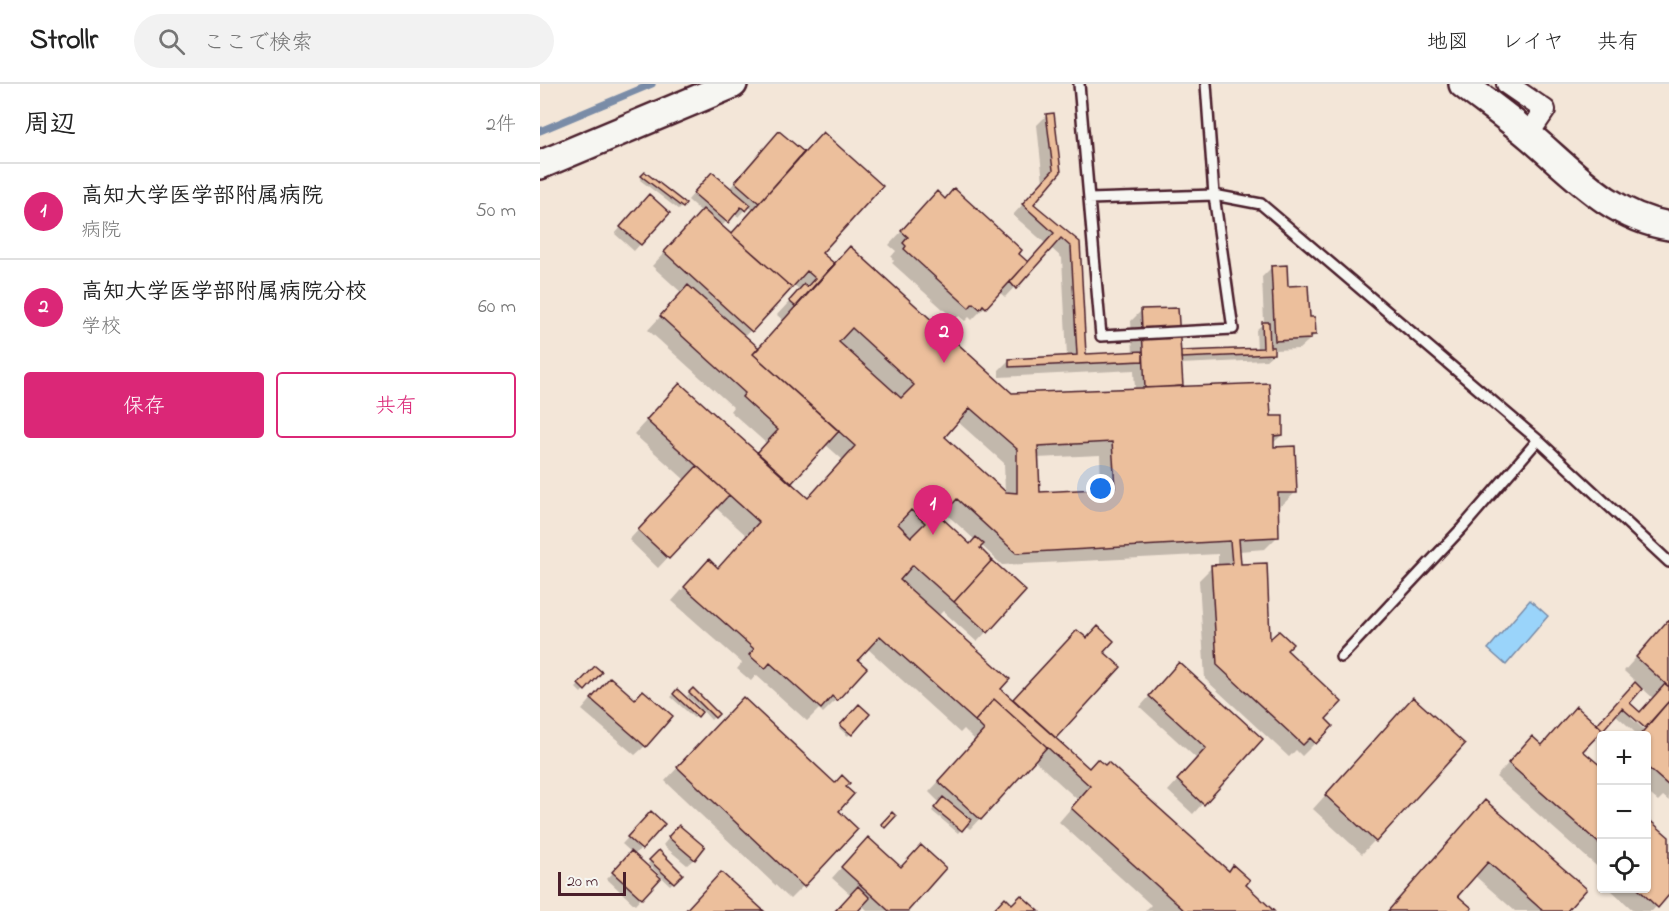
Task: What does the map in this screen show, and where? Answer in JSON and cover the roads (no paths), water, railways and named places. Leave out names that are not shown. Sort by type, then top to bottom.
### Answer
[{"type":"street","points":[[540,165],[734,84]]},
{"type":"street","points":[[1463,84],[1611,205],[1649,223],[1669,226]]},
{"type":"street","points":[[1507,84],[1545,110],[1528,135]]},
{"type":"lane","points":[[1079,84],[1101,336],[1233,329],[1214,195],[1206,84]]},
{"type":"lane","points":[[1089,199],[1214,195],[1262,204],[1538,440],[1669,562]]},
{"type":"lane","points":[[1341,657],[1461,528],[1538,440]]},
{"type":"water","points":[[1530,600],[1548,616],[1506,665],[1488,649]]},
{"type":"waterway","points":[[540,131],[652,84]]},
{"type":"place","name":"高知大学医学部附属病院分校","points":[[944,363]]},
{"type":"place","name":"高知大学医学部附属病院","points":[[933,535]]}]
